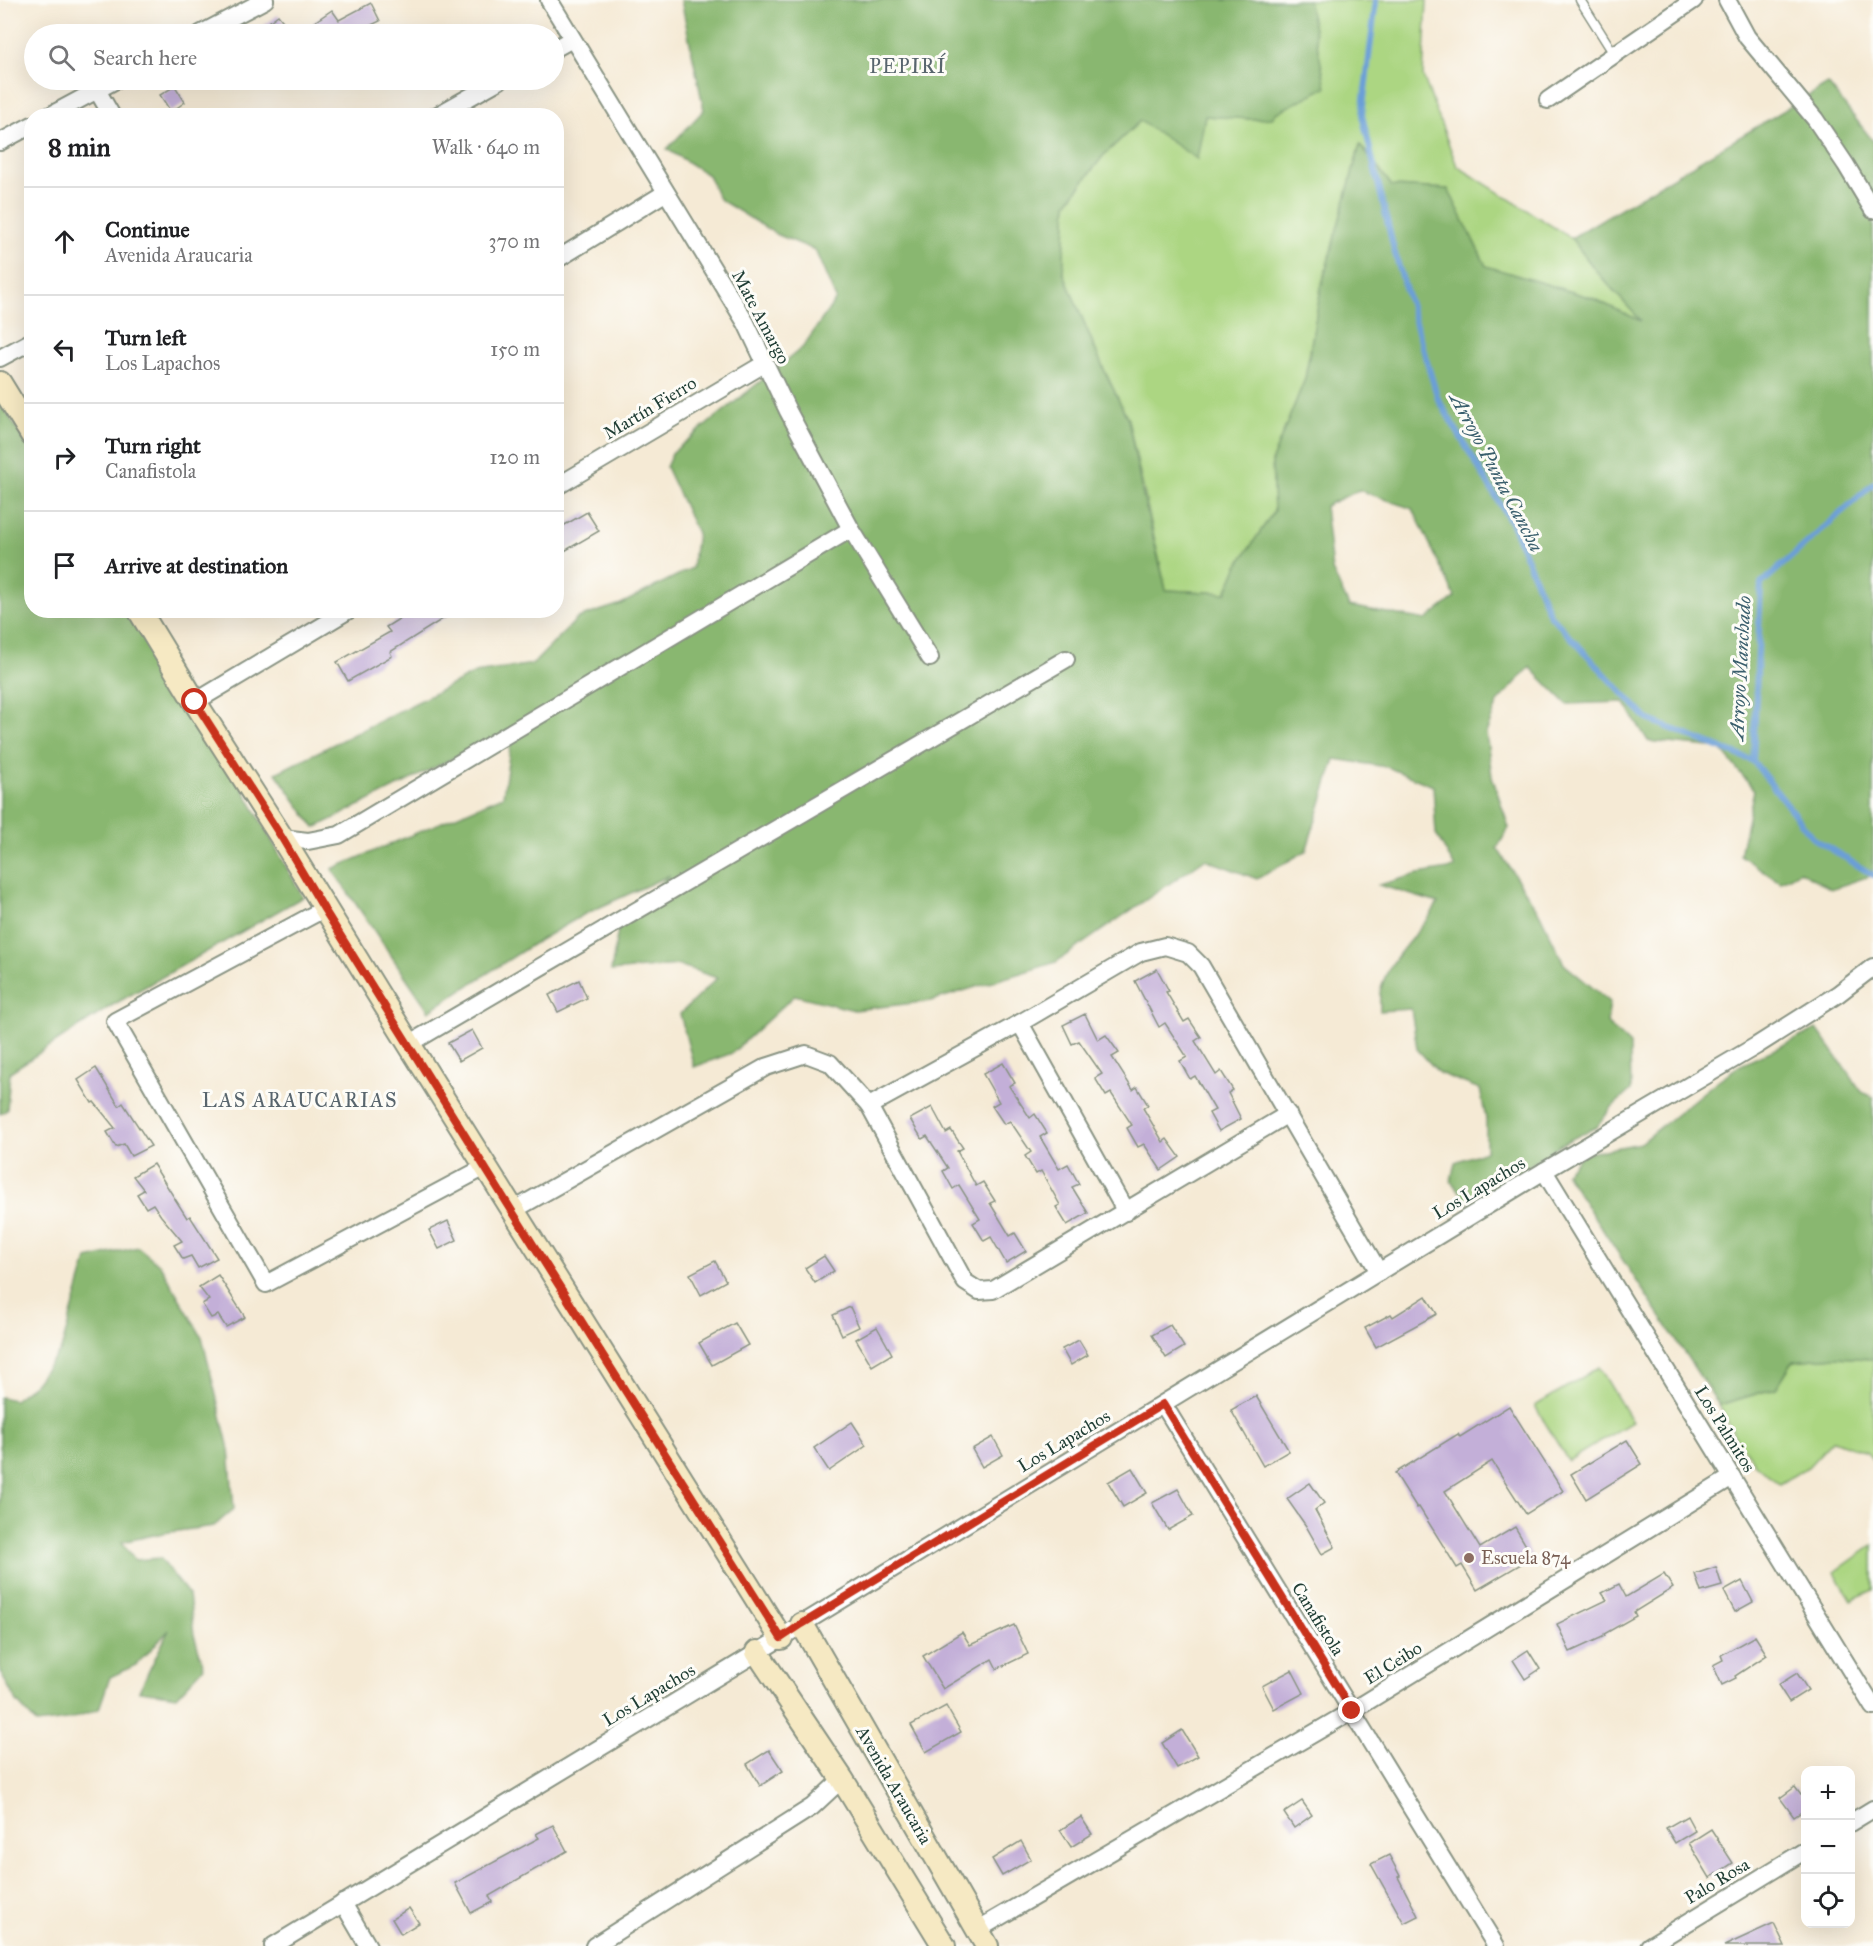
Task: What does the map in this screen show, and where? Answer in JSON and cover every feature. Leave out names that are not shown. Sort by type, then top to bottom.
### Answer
[{"type":"main road","points":[[0,383],[24,422]]},
{"type":"main road","points":[[144,618],[512,1211],[781,1638]]},
{"type":"main road","name":"Avenida Araucaria","points":[[802,1624],[982,1938]]},
{"type":"main road","points":[[757,1652],[842,1779],[944,1946]]},
{"type":"street","points":[[219,24],[265,0]]},
{"type":"street","name":"Mate Amargo","points":[[549,0],[563,24]]},
{"type":"street","points":[[1548,100],[1694,0]]},
{"type":"street","points":[[1727,0],[1747,37],[1815,118],[1873,210]]},
{"type":"street","name":"Mate Amargo","points":[[564,25],[746,323],[764,364],[851,529],[930,658]]},
{"type":"street","points":[[564,43],[572,39]]},
{"type":"street","points":[[64,108],[98,90],[108,108]]},
{"type":"street","points":[[450,108],[482,90]]},
{"type":"street","points":[[0,142],[24,129]]},
{"type":"street","points":[[564,255],[665,193]]},
{"type":"street","points":[[0,358],[24,345]]},
{"type":"street","name":"Martín Fierro","points":[[564,482],[764,364]]},
{"type":"street","points":[[282,838],[308,842],[339,835],[851,529]]},
{"type":"street","points":[[195,702],[336,618]]},
{"type":"street","points":[[409,1044],[1066,659]]},
{"type":"street","points":[[324,909],[115,1021],[266,1284],[485,1167]]},
{"type":"street","points":[[869,1106],[1020,1023],[1141,952],[1165,946],[1188,953],[1201,966],[1379,1272]]},
{"type":"street","name":"Los Lapachos","points":[[273,1946],[1544,1171],[1756,1046],[1838,994],[1873,967]]},
{"type":"street","points":[[1020,1023],[1126,1212]]},
{"type":"street","points":[[512,1211],[766,1067],[806,1054],[830,1063],[869,1106],[965,1282],[979,1291],[993,1290],[1288,1114]]},
{"type":"street","name":"Los Palmitos","points":[[1544,1171],[1873,1707]]},
{"type":"street","name":"Canafistola","points":[[1163,1404],[1496,1946]]},
{"type":"street","name":"El Ceibo","points":[[982,1938],[1732,1477]]},
{"type":"street","points":[[594,1946],[812,1807],[842,1779]]},
{"type":"street","points":[[1855,1820],[1873,1809]]},
{"type":"street","name":"Palo Rosa","points":[[1649,1946],[1801,1853]]},
{"type":"street","points":[[343,1903],[368,1946]]},
{"type":"lane","points":[[1580,0],[1614,54]]},
{"type":"green space","points":[[681,0],[1308,0],[1326,87],[1276,113],[1272,118],[1205,116],[1197,159],[1140,121],[1103,156],[1067,203],[1063,272],[1101,363],[1128,420],[1142,491],[1166,590],[1226,593],[1238,565],[1274,511],[1272,460],[1305,379],[1321,288],[1360,145],[1392,186],[1448,189],[1486,266],[1592,298],[1641,321],[1596,271],[1571,238],[1828,84],[1873,141],[1873,875],[1831,889],[1800,871],[1780,882],[1740,855],[1754,790],[1720,748],[1648,741],[1624,702],[1567,704],[1530,667],[1498,702],[1486,733],[1492,776],[1509,828],[1497,848],[1540,914],[1564,964],[1610,1002],[1607,1023],[1630,1045],[1631,1090],[1612,1107],[1597,1127],[1559,1145],[1500,1186],[1469,1201],[1451,1181],[1455,1162],[1486,1151],[1486,1119],[1480,1089],[1439,1073],[1417,1049],[1411,1009],[1380,1011],[1380,991],[1386,975],[1438,903],[1379,885],[1418,874],[1455,868],[1436,834],[1433,786],[1387,767],[1335,759],[1306,851],[1257,879],[1205,859],[1056,962],[931,1001],[854,1010],[795,995],[732,1053],[694,1067],[680,1014],[717,978],[679,965],[611,971],[620,918],[670,875],[583,915],[533,944],[429,1011],[332,869],[503,796],[513,728],[315,828],[276,773],[475,673],[533,664],[578,618],[621,604],[692,568],[697,533],[666,467],[673,452],[803,347],[836,299],[815,250],[776,234],[719,199],[708,175],[667,149],[704,110]],"holes":[[[1359,490],[1413,509],[1455,597],[1426,620],[1349,606],[1332,570],[1325,506]]]},
{"type":"green space","points":[[1308,0],[1427,0],[1423,76],[1457,166],[1571,238],[1596,271],[1642,322],[1592,298],[1486,266],[1448,189],[1392,186],[1360,145],[1321,288],[1305,379],[1272,460],[1274,511],[1238,565],[1226,593],[1166,590],[1128,420],[1101,363],[1063,272],[1067,203],[1103,156],[1140,121],[1205,116],[1272,118],[1276,113],[1309,6]]},
{"type":"green space","points":[[0,402],[24,440],[24,618],[140,618],[195,702],[303,897],[111,1006],[10,1072],[7,1110],[0,1114]]},
{"type":"green space","points":[[1817,1029],[1862,1092],[1873,1097],[1873,1359],[1835,1357],[1793,1361],[1776,1388],[1719,1405],[1565,1173],[1583,1154],[1641,1143],[1739,1066]]},
{"type":"green space","points":[[138,1247],[160,1265],[202,1337],[229,1449],[234,1509],[214,1526],[163,1533],[122,1542],[135,1560],[160,1558],[189,1595],[194,1635],[204,1667],[177,1696],[139,1691],[169,1630],[136,1665],[110,1677],[99,1709],[67,1720],[37,1724],[17,1702],[0,1672],[0,1397],[14,1400],[33,1385],[61,1350],[87,1259]]},
{"type":"green space","points":[[1835,1357],[1873,1359],[1873,1460],[1867,1453],[1833,1440],[1808,1467],[1779,1484],[1755,1464],[1734,1435],[1719,1405],[1776,1388],[1793,1361]]},
{"type":"green space","points":[[1599,1367],[1632,1422],[1568,1461],[1535,1406]]},
{"type":"green space","points":[[1873,1545],[1873,1590],[1851,1600],[1835,1572]]},
{"type":"building","points":[[371,3],[380,21],[374,24],[313,23],[332,10],[339,20]]},
{"type":"building","points":[[278,15],[285,24],[266,24]]},
{"type":"building","points":[[168,90],[178,90],[185,102],[177,108],[168,108],[160,95]]},
{"type":"building","points":[[587,512],[599,531],[564,551],[564,525]]},
{"type":"building","points":[[400,618],[444,618],[390,652],[392,656],[348,681],[337,662],[390,632],[386,627]]},
{"type":"building","points":[[1157,969],[1169,991],[1166,992],[1184,1022],[1189,1019],[1201,1037],[1195,1041],[1216,1075],[1221,1071],[1233,1090],[1228,1093],[1241,1119],[1219,1131],[1209,1113],[1215,1110],[1195,1076],[1190,1079],[1180,1061],[1187,1057],[1165,1023],[1159,1027],[1135,981]]},
{"type":"building","points":[[579,980],[587,998],[558,1012],[549,995]]},
{"type":"building","points":[[1085,1014],[1098,1040],[1106,1035],[1119,1053],[1112,1057],[1133,1090],[1137,1087],[1148,1105],[1143,1108],[1163,1142],[1167,1139],[1180,1157],[1161,1170],[1144,1144],[1138,1147],[1127,1128],[1132,1125],[1111,1093],[1106,1096],[1095,1078],[1102,1074],[1079,1041],[1072,1044],[1063,1025]]},
{"type":"building","points":[[472,1030],[482,1048],[459,1061],[448,1043]]},
{"type":"building","points":[[1003,1063],[1015,1083],[1009,1086],[1030,1118],[1035,1114],[1047,1133],[1040,1137],[1059,1169],[1068,1164],[1079,1184],[1072,1187],[1088,1213],[1067,1225],[1056,1207],[1060,1205],[1041,1171],[1036,1174],[1025,1156],[1031,1152],[1010,1121],[1004,1124],[992,1106],[999,1102],[983,1074]]},
{"type":"building","points":[[96,1068],[119,1106],[123,1103],[151,1146],[131,1156],[124,1144],[116,1147],[107,1132],[115,1128],[94,1102],[92,1103],[78,1080]]},
{"type":"building","points":[[932,1107],[946,1133],[951,1130],[963,1148],[957,1151],[976,1186],[983,1182],[995,1201],[990,1203],[1010,1236],[1015,1233],[1026,1251],[1006,1263],[991,1237],[984,1241],[973,1223],[980,1219],[959,1185],[953,1189],[943,1171],[948,1168],[927,1136],[922,1139],[910,1119]]},
{"type":"building","points":[[153,1164],[187,1218],[190,1216],[217,1258],[198,1268],[191,1256],[183,1259],[174,1245],[182,1241],[153,1204],[146,1208],[137,1194],[144,1190],[133,1176]]},
{"type":"building","points":[[448,1221],[457,1240],[439,1249],[429,1230]]},
{"type":"building","points":[[824,1256],[834,1271],[815,1283],[805,1268]]},
{"type":"building","points":[[715,1261],[726,1281],[701,1295],[690,1274]]},
{"type":"building","points":[[218,1275],[245,1317],[226,1327],[218,1315],[211,1318],[202,1304],[209,1300],[199,1287]]},
{"type":"building","points":[[1426,1296],[1437,1314],[1376,1347],[1365,1328],[1391,1314],[1393,1317]]},
{"type":"building","points":[[850,1307],[859,1327],[842,1335],[833,1315]]},
{"type":"building","points":[[735,1323],[748,1345],[712,1365],[699,1343]]},
{"type":"building","points":[[1170,1325],[1184,1347],[1166,1358],[1152,1335]]},
{"type":"building","points":[[877,1327],[892,1354],[872,1366],[856,1339]]},
{"type":"building","points":[[1079,1340],[1088,1355],[1071,1365],[1062,1349]]},
{"type":"building","points":[[1256,1396],[1289,1451],[1263,1466],[1231,1410]]},
{"type":"building","points":[[1509,1406],[1563,1491],[1526,1514],[1492,1461],[1445,1491],[1480,1548],[1515,1527],[1533,1557],[1477,1590],[1462,1565],[1457,1568],[1395,1473],[1458,1434],[1460,1437]]},
{"type":"building","points":[[852,1422],[867,1445],[829,1471],[814,1448]]},
{"type":"building","points":[[993,1437],[1003,1455],[982,1467],[972,1449]]},
{"type":"building","points":[[1627,1440],[1642,1464],[1586,1499],[1571,1474]]},
{"type":"building","points":[[1132,1468],[1147,1493],[1123,1507],[1108,1482]]},
{"type":"building","points":[[1310,1483],[1324,1503],[1315,1510],[1335,1547],[1322,1554],[1287,1499]]},
{"type":"building","points":[[1178,1489],[1193,1516],[1168,1530],[1152,1503]]},
{"type":"building","points":[[1716,1567],[1722,1586],[1701,1592],[1695,1574]]},
{"type":"building","points":[[1664,1574],[1673,1588],[1634,1612],[1636,1616],[1604,1634],[1605,1636],[1570,1652],[1557,1624],[1607,1600],[1602,1593],[1619,1584],[1626,1597]]},
{"type":"building","points":[[1742,1581],[1753,1602],[1735,1612],[1724,1591]]},
{"type":"building","points":[[1014,1625],[1028,1654],[997,1669],[992,1659],[943,1689],[923,1656],[962,1632],[970,1645]]},
{"type":"building","points":[[1755,1636],[1767,1655],[1735,1676],[1736,1678],[1722,1685],[1713,1665],[1723,1660],[1721,1655]]},
{"type":"building","points":[[1528,1650],[1540,1669],[1525,1679],[1513,1660]]},
{"type":"building","points":[[1292,1670],[1304,1693],[1274,1709],[1262,1686]]},
{"type":"building","points":[[1797,1673],[1808,1690],[1789,1702],[1778,1685]]},
{"type":"building","points":[[946,1706],[961,1732],[926,1752],[911,1725]]},
{"type":"building","points":[[1182,1730],[1198,1756],[1177,1768],[1162,1743]]},
{"type":"building","points":[[769,1750],[783,1771],[760,1786],[747,1764]]},
{"type":"building","points":[[1795,1787],[1801,1795],[1801,1812],[1794,1817],[1780,1798]]},
{"type":"building","points":[[1302,1801],[1312,1815],[1294,1828],[1284,1813]]},
{"type":"building","points":[[1687,1816],[1695,1831],[1675,1843],[1666,1828]]},
{"type":"building","points":[[1081,1817],[1092,1834],[1071,1847],[1060,1830]]},
{"type":"building","points":[[553,1825],[567,1851],[489,1896],[492,1902],[471,1913],[455,1883],[539,1838],[536,1834]]},
{"type":"building","points":[[1711,1829],[1733,1863],[1710,1878],[1689,1843]]},
{"type":"building","points":[[1021,1841],[1031,1859],[1002,1876],[992,1859]]},
{"type":"building","points":[[1389,1855],[1418,1916],[1404,1923],[1371,1864]]},
{"type":"building","points":[[409,1908],[419,1923],[401,1934],[392,1919]]},
{"type":"building","points":[[1774,1923],[1785,1946],[1724,1946]]},
{"type":"waterway","name":"Arroyo Punta Cancha","points":[[1376,0],[1362,115],[1394,250],[1438,399],[1513,526],[1550,615],[1647,719],[1753,761],[1813,838],[1873,875]]},
{"type":"waterway","name":"Arroyo Manchado","points":[[1753,761],[1761,584],[1873,484]]},
{"type":"place","name":"Escuela 874","points":[[1469,1558]]},
{"type":"district","name":"PEPIRÍ","points":[[908,66]]},
{"type":"district","name":"LAS ARAUCARIAS","points":[[300,1100]]},
{"type":"route","points":[[195,702],[781,1638],[1163,1404],[1352,1711]]}]
